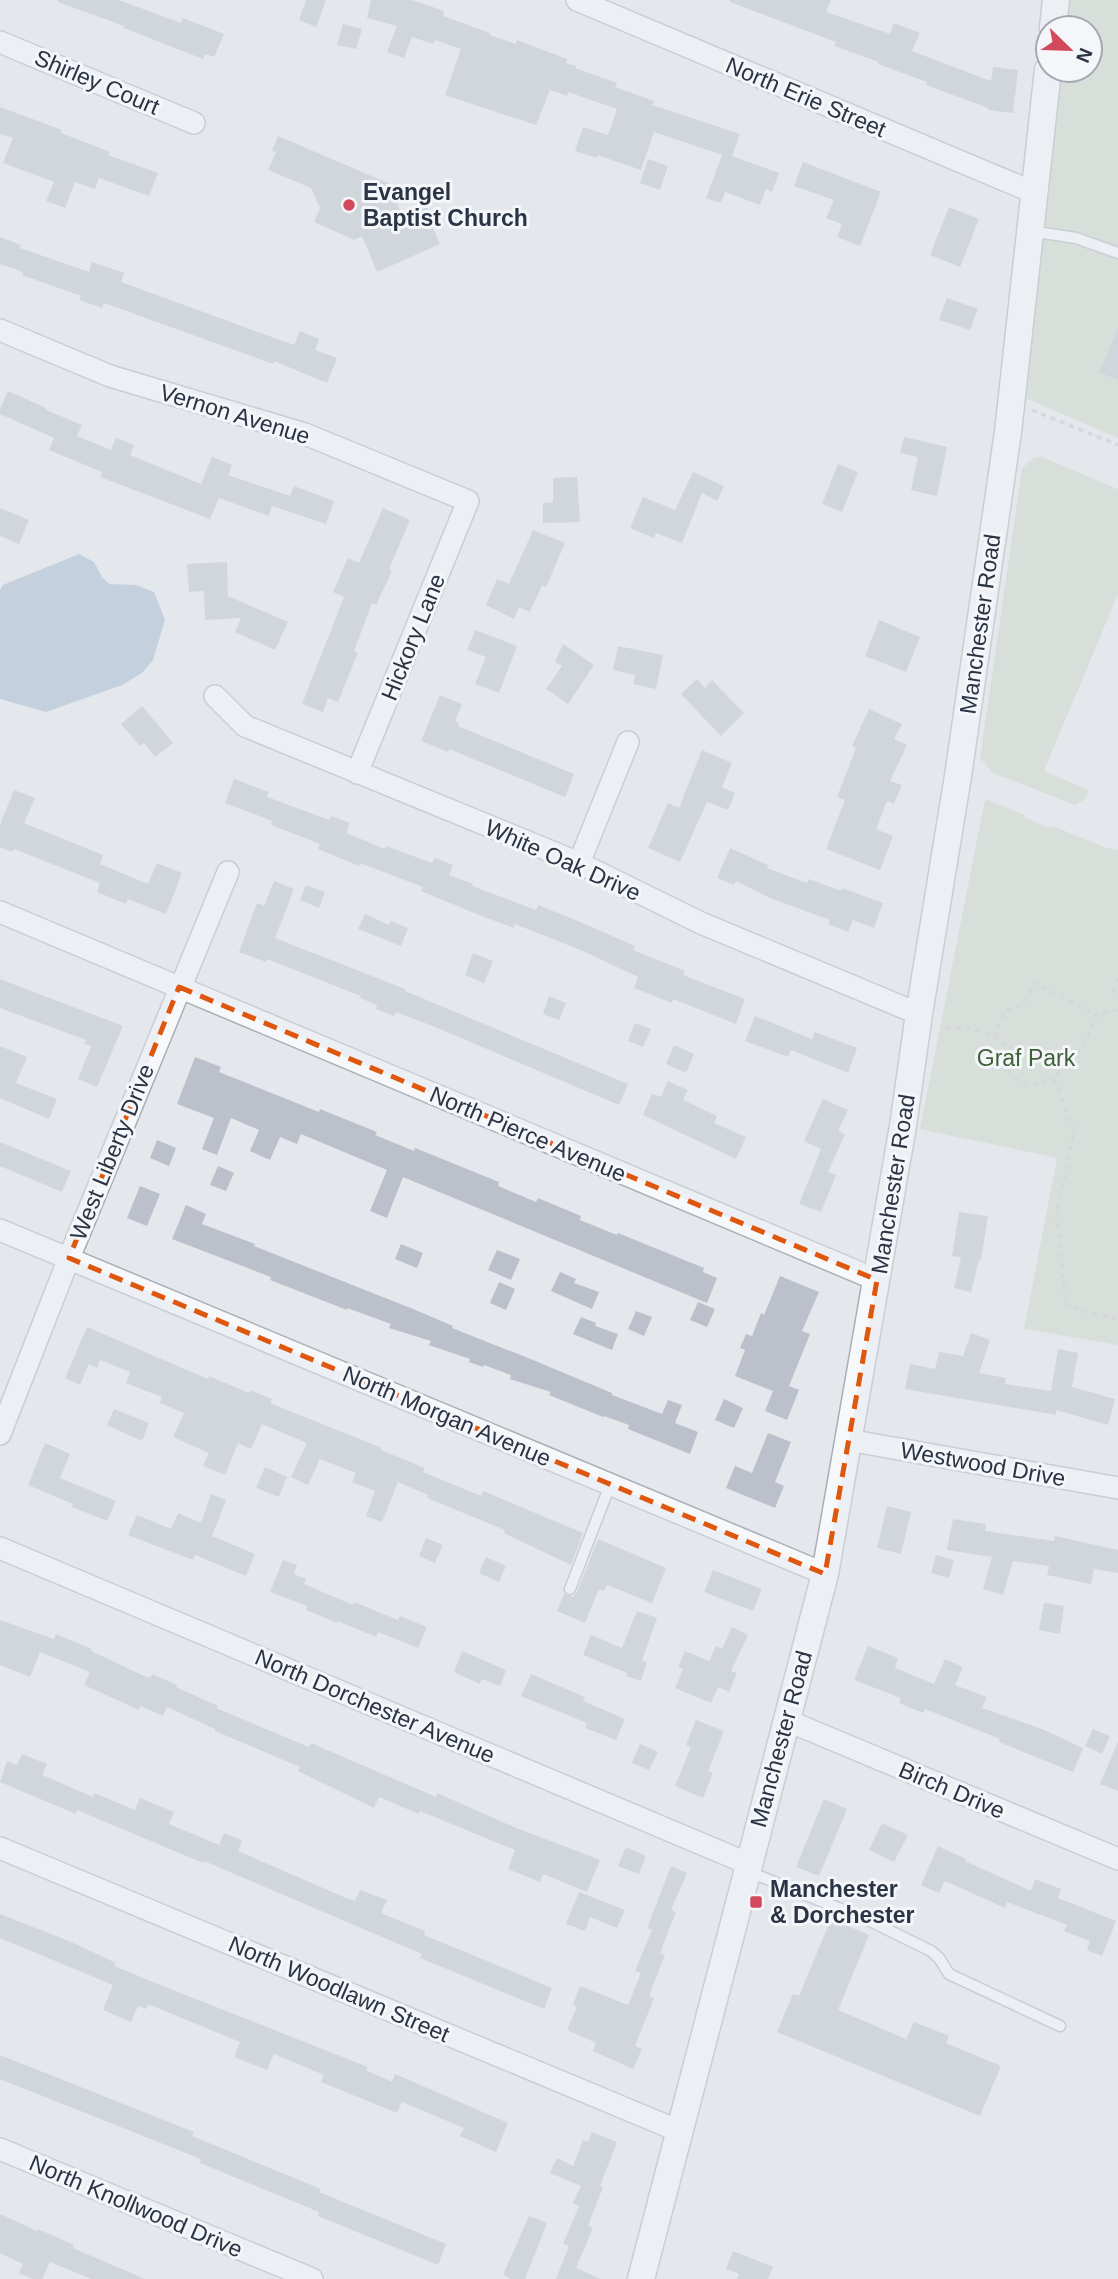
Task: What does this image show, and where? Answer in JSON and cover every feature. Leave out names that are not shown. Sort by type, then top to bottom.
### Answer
[{"type":"street","name":"North Erie Street","points":[[577,0],[1035,193]]},
{"type":"street","name":"Shirley Court","points":[[0,42],[194,123]]},
{"type":"street","name":"Manchester Road","points":[[640,2279],[825,1574],[903,1126],[958,776],[1008,432],[1047,84]]},
{"type":"street","name":"Vernon Avenue","points":[[0,330],[110,376],[305,434],[468,500]]},
{"type":"street","name":"Hickory Lane","points":[[357,773],[468,500]]},
{"type":"street","name":"White Oak Drive","points":[[215,696],[245,726],[579,863],[701,923],[919,1014]]},
{"type":"street","points":[[579,863],[628,742]]},
{"type":"street","name":"West Liberty Drive","points":[[0,1434],[69,1258],[228,872]]},
{"type":"street","name":"North Pierce Avenue","points":[[0,912],[877,1280]]},
{"type":"street","name":"North Morgan Avenue","points":[[0,1230],[825,1574]]},
{"type":"street","name":"Westwood Drive","points":[[848,1440],[1118,1488]]},
{"type":"street","name":"North Dorchester Avenue","points":[[0,1548],[748,1867]]},
{"type":"street","name":"Birch Drive","points":[[786,1720],[1118,1859]]},
{"type":"street","name":"North Woodlawn Street","points":[[0,1848],[679,2131]]},
{"type":"street","name":"North Knollwood Drive","points":[[0,2149],[312,2279]]},
{"type":"lane","points":[[1030,231],[1076,238],[1118,253]]},
{"type":"lane","points":[[570,1589],[610,1485]]},
{"type":"lane","points":[[748,1867],[931,1951],[949,1974],[1060,2026]]},
{"type":"path","points":[[1011,401],[1118,445]]},
{"type":"path","points":[[1118,978],[1113,990],[1118,997]]},
{"type":"path","points":[[994,1038],[1005,1011],[1021,1006],[1034,983],[1097,1015],[1118,1010]]},
{"type":"path","points":[[946,1028],[968,1027],[1003,1041],[1011,1077],[1031,1085],[1054,1077],[1082,1048],[1097,1015]]},
{"type":"path","points":[[1054,1077],[1074,1131],[1056,1218],[1065,1304],[1118,1319]]},
{"type":"highlighted area","points":[[179,987],[877,1280],[825,1574],[69,1258]]},
{"type":"green space","points":[[1068,0],[1118,0],[1118,438],[1023,397],[1058,84],[1104,84],[1104,14],[1066,14]]},
{"type":"green space","points":[[1042,457],[1118,489],[1118,594],[1044,771],[1087,789],[1089,792],[1084,800],[1075,805],[993,773],[980,758],[1022,468],[1034,458]]},
{"type":"green space","name":"Graf Park","points":[[985,799],[1050,828],[1053,826],[1118,850],[1118,1345],[1024,1329],[1057,1158],[920,1129]]},
{"type":"water","points":[[79,554],[94,562],[109,584],[136,585],[154,592],[165,620],[153,660],[142,673],[122,685],[46,712],[0,699],[0,590],[3,585]]},
{"type":"building","points":[[58,0],[119,0],[181,23],[183,18],[224,34],[214,57],[205,54],[203,59]]},
{"type":"building","points":[[306,0],[326,0],[316,27],[299,20]]},
{"type":"building","points":[[371,0],[412,0],[444,11],[443,16],[490,35],[516,44],[517,40],[567,59],[566,63],[576,66],[575,68],[617,83],[615,87],[654,101],[652,105],[740,134],[732,156],[779,173],[772,192],[766,189],[760,205],[725,192],[721,203],[706,198],[722,155],[654,132],[641,170],[597,155],[597,158],[575,151],[583,127],[608,135],[617,109],[568,92],[567,96],[550,90],[536,125],[445,95],[461,49],[435,40],[433,44],[412,37],[404,58],[387,52],[397,26],[367,18]]},
{"type":"building","points":[[730,0],[831,0],[826,12],[890,34],[894,23],[920,33],[912,51],[991,81],[993,67],[1018,70],[1013,113],[988,110],[926,85],[927,82],[878,64],[879,62],[834,46],[836,42]]},
{"type":"building","points":[[343,24],[362,29],[356,49],[337,45]]},
{"type":"building","points":[[0,107],[62,130],[61,133],[110,152],[108,155],[158,173],[149,196],[99,178],[95,189],[75,182],[65,208],[46,201],[54,182],[3,163],[13,138],[0,134]]},
{"type":"building","name":"Evangel Baptist Church","points":[[278,136],[388,183],[403,217],[427,207],[440,244],[377,272],[362,236],[354,240],[314,222],[320,208],[311,188],[268,170],[276,152],[272,151]]},
{"type":"building","points":[[648,159],[668,166],[660,190],[640,183]]},
{"type":"building","points":[[803,162],[881,192],[860,246],[837,237],[842,224],[826,218],[834,200],[794,186]]},
{"type":"building","points":[[949,207],[979,219],[960,267],[930,255]]},
{"type":"building","points":[[0,237],[21,245],[20,248],[89,272],[92,262],[124,273],[121,282],[294,345],[300,331],[319,339],[315,350],[337,358],[327,383],[274,361],[273,364],[104,303],[102,308],[79,300],[81,296],[22,275],[23,272],[0,264]]},
{"type":"building","points":[[947,298],[978,309],[970,330],[939,320]]},
{"type":"building","points":[[1118,328],[1118,380],[1099,372]]},
{"type":"building","points":[[8,391],[82,425],[77,436],[111,450],[116,438],[134,445],[130,455],[201,484],[212,457],[232,465],[228,475],[290,496],[294,486],[334,501],[326,524],[272,506],[269,516],[219,498],[210,519],[100,477],[102,472],[49,450],[54,438],[0,414]]},
{"type":"building","points":[[904,437],[947,447],[937,496],[911,490],[918,457],[900,453]]},
{"type":"building","points":[[838,464],[858,472],[842,512],[822,504]]},
{"type":"building","points":[[693,472],[724,486],[717,501],[702,493],[682,543],[656,533],[654,538],[630,528],[643,497],[675,510]]},
{"type":"building","points":[[577,477],[580,522],[543,523],[543,503],[553,502],[553,478]]},
{"type":"building","points":[[0,508],[29,520],[19,544],[0,536]]},
{"type":"building","points":[[383,508],[410,520],[389,569],[392,571],[376,605],[372,603],[354,651],[358,652],[338,702],[328,698],[323,712],[302,704],[344,597],[333,592],[348,558],[359,563]]},
{"type":"building","points":[[533,530],[565,543],[546,587],[542,585],[530,612],[519,607],[514,619],[486,605],[497,579],[509,584]]},
{"type":"building","points":[[227,562],[228,596],[288,622],[275,650],[235,632],[241,618],[205,620],[204,591],[189,592],[187,564]]},
{"type":"building","points":[[879,620],[920,637],[906,672],[865,656]]},
{"type":"building","points":[[475,630],[517,646],[499,693],[475,684],[486,657],[467,650]]},
{"type":"building","points":[[563,644],[594,665],[568,704],[546,689],[562,666],[555,662]]},
{"type":"building","points":[[618,646],[663,655],[656,689],[633,684],[635,675],[613,670]]},
{"type":"building","points":[[697,679],[705,688],[712,680],[744,713],[721,736],[681,694]]},
{"type":"building","points":[[440,695],[462,704],[455,721],[459,723],[458,726],[574,774],[565,797],[449,749],[448,752],[421,741]]},
{"type":"building","points":[[142,706],[173,743],[155,757],[144,743],[140,746],[121,724]]},
{"type":"building","points":[[869,709],[902,724],[894,739],[907,745],[890,781],[902,785],[894,804],[887,801],[876,829],[893,836],[880,870],[826,849],[845,800],[837,797],[856,748],[852,746]]},
{"type":"building","points":[[702,750],[732,763],[722,787],[735,793],[728,810],[707,802],[680,862],[648,848],[668,803],[679,808]]},
{"type":"building","points":[[234,779],[269,792],[267,797],[329,820],[331,816],[350,823],[346,833],[385,849],[386,846],[432,863],[435,858],[453,865],[449,875],[473,884],[472,886],[536,910],[538,905],[578,921],[635,946],[633,950],[685,971],[683,975],[745,999],[736,1024],[673,999],[672,1003],[634,988],[638,977],[583,951],[515,924],[514,928],[479,915],[421,891],[423,887],[318,849],[320,844],[225,803]]},
{"type":"building","points":[[14,790],[35,798],[24,823],[103,855],[100,864],[148,884],[157,863],[182,873],[166,914],[128,899],[126,904],[97,892],[100,883],[14,849],[12,852],[0,847],[0,825]]},
{"type":"building","points":[[730,848],[768,865],[767,868],[807,883],[809,879],[883,903],[874,928],[853,920],[848,932],[828,924],[830,920],[770,898],[736,881],[734,885],[717,878]]},
{"type":"building","points":[[274,881],[294,889],[275,938],[405,989],[628,1084],[619,1105],[435,1027],[396,1012],[394,1016],[376,1009],[377,1005],[360,998],[361,996],[267,959],[266,962],[239,952],[257,903],[264,906]]},
{"type":"building","points":[[306,885],[325,892],[319,908],[300,900]]},
{"type":"building","points":[[365,914],[389,925],[391,921],[408,928],[401,946],[358,929]]},
{"type":"building","points":[[473,953],[493,961],[484,983],[465,975]]},
{"type":"building","points":[[0,979],[123,1026],[97,1087],[78,1079],[91,1046],[84,1044],[86,1040],[0,1008]]},
{"type":"building","points":[[549,996],[566,1003],[559,1020],[543,1014]]},
{"type":"building","points":[[755,1016],[812,1039],[815,1032],[857,1048],[848,1073],[791,1050],[788,1057],[745,1041]]},
{"type":"building","points":[[635,1023],[651,1029],[643,1047],[628,1041]]},
{"type":"building","points":[[674,1045],[694,1054],[686,1073],[666,1064]]},
{"type":"building","points":[[0,1046],[27,1057],[16,1083],[57,1099],[49,1119],[0,1098]]},
{"type":"building","points":[[195,1057],[221,1067],[219,1072],[377,1132],[375,1135],[414,1151],[415,1148],[499,1182],[498,1186],[536,1202],[538,1198],[581,1216],[580,1220],[704,1268],[703,1272],[717,1278],[707,1303],[403,1177],[387,1218],[370,1211],[387,1170],[301,1134],[297,1144],[280,1137],[270,1160],[250,1151],[259,1130],[231,1118],[217,1155],[202,1149],[214,1118],[177,1104]]},
{"type":"building","points":[[668,1081],[688,1090],[683,1100],[717,1116],[714,1123],[746,1137],[736,1159],[643,1115],[652,1094],[661,1097]]},
{"type":"building","points":[[823,1099],[848,1110],[838,1131],[845,1134],[828,1172],[836,1175],[821,1212],[799,1204],[821,1149],[804,1141]]},
{"type":"building","points":[[157,1140],[176,1148],[169,1166],[150,1158]]},
{"type":"building","points":[[0,1142],[71,1171],[62,1192],[0,1166]]},
{"type":"building","points":[[218,1166],[234,1173],[226,1191],[210,1185]]},
{"type":"building","points":[[140,1186],[160,1194],[147,1226],[127,1218]]},
{"type":"building","points":[[186,1205],[206,1214],[202,1224],[413,1309],[612,1395],[662,1414],[668,1400],[682,1405],[675,1423],[698,1432],[690,1454],[628,1429],[629,1425],[549,1395],[551,1392],[510,1379],[511,1375],[469,1362],[470,1359],[429,1345],[431,1341],[389,1328],[391,1324],[347,1310],[172,1239]]},
{"type":"building","points":[[959,1212],[988,1216],[981,1260],[971,1292],[954,1288],[961,1257],[952,1256]]},
{"type":"building","points":[[401,1244],[423,1253],[417,1268],[395,1259]]},
{"type":"building","points":[[497,1250],[520,1259],[511,1280],[488,1270]]},
{"type":"building","points":[[560,1272],[576,1279],[574,1283],[599,1292],[592,1309],[551,1291]]},
{"type":"building","points":[[780,1276],[819,1292],[802,1331],[810,1334],[789,1386],[799,1390],[787,1420],[765,1411],[773,1391],[735,1376],[745,1350],[740,1348],[746,1334],[752,1336]]},
{"type":"building","points":[[499,1282],[515,1289],[506,1310],[490,1303]]},
{"type":"building","points":[[698,1302],[715,1309],[707,1327],[690,1320]]},
{"type":"building","points":[[636,1311],[652,1317],[644,1336],[628,1329]]},
{"type":"building","points":[[581,1317],[596,1323],[595,1326],[618,1334],[612,1350],[573,1334]]},
{"type":"building","points":[[87,1327],[208,1379],[209,1376],[249,1393],[250,1390],[272,1399],[270,1403],[425,1468],[423,1472],[481,1496],[483,1491],[583,1533],[571,1565],[504,1533],[505,1530],[427,1498],[428,1495],[398,1482],[382,1522],[366,1516],[375,1491],[352,1482],[356,1473],[320,1459],[308,1485],[291,1477],[307,1443],[262,1424],[251,1449],[238,1443],[225,1475],[203,1466],[209,1453],[173,1437],[184,1413],[160,1403],[162,1397],[126,1383],[130,1372],[100,1360],[97,1368],[89,1364],[80,1385],[65,1378]]},
{"type":"building","points":[[971,1333],[990,1340],[979,1373],[1006,1378],[1005,1384],[1051,1391],[1058,1349],[1078,1353],[1072,1387],[1115,1399],[1108,1425],[1056,1410],[1056,1415],[905,1389],[910,1364],[935,1369],[939,1352],[963,1356]]},
{"type":"building","points":[[724,1399],[743,1408],[734,1428],[715,1420]]},
{"type":"building","points":[[114,1409],[149,1423],[142,1441],[107,1425]]},
{"type":"building","points":[[768,1433],[791,1442],[775,1482],[784,1486],[775,1508],[726,1488],[735,1466],[752,1473]]},
{"type":"building","points":[[45,1443],[70,1454],[60,1478],[116,1501],[107,1521],[28,1485]]},
{"type":"building","points":[[265,1467],[287,1477],[279,1497],[256,1488]]},
{"type":"building","points":[[211,1494],[226,1500],[212,1536],[255,1554],[246,1576],[195,1555],[193,1560],[128,1535],[137,1515],[171,1529],[178,1513],[201,1523]]},
{"type":"building","points":[[887,1506],[911,1512],[901,1554],[877,1548]]},
{"type":"building","points":[[953,1519],[986,1524],[985,1531],[1054,1541],[1055,1536],[1118,1550],[1118,1573],[1094,1569],[1091,1584],[1047,1575],[1049,1566],[1013,1561],[1003,1595],[983,1589],[992,1557],[947,1550]]},
{"type":"building","points":[[426,1538],[443,1545],[435,1563],[419,1556]]},
{"type":"building","points":[[598,1539],[666,1568],[652,1603],[607,1585],[604,1591],[599,1589],[585,1623],[557,1611],[564,1594],[573,1597],[577,1592]]},
{"type":"building","points":[[936,1555],[954,1560],[949,1578],[931,1573]]},
{"type":"building","points":[[486,1557],[506,1566],[499,1582],[479,1573]]},
{"type":"building","points":[[283,1560],[297,1565],[294,1574],[306,1579],[304,1584],[353,1605],[354,1602],[398,1620],[400,1616],[427,1627],[418,1648],[378,1632],[376,1637],[338,1621],[337,1623],[306,1610],[307,1606],[270,1592]]},
{"type":"building","points":[[713,1570],[762,1589],[753,1611],[704,1592]]},
{"type":"building","points":[[1044,1603],[1064,1606],[1060,1634],[1039,1630]]},
{"type":"building","points":[[637,1611],[657,1618],[642,1660],[647,1662],[641,1681],[583,1655],[591,1635],[622,1648]]},
{"type":"building","points":[[0,1620],[54,1639],[56,1634],[140,1674],[150,1678],[152,1674],[177,1685],[176,1687],[218,1706],[216,1708],[309,1747],[311,1743],[436,1797],[437,1793],[514,1827],[600,1860],[587,1892],[543,1874],[540,1882],[508,1869],[515,1850],[379,1797],[374,1808],[298,1771],[300,1767],[215,1731],[167,1707],[163,1716],[140,1706],[139,1710],[84,1685],[90,1672],[40,1652],[30,1677],[0,1665]]},
{"type":"building","points":[[732,1627],[748,1635],[731,1671],[737,1673],[729,1692],[718,1687],[711,1703],[675,1688],[683,1669],[678,1667],[685,1651],[709,1661],[716,1646],[722,1649]]},
{"type":"building","points":[[868,1646],[898,1658],[895,1668],[934,1684],[945,1659],[963,1667],[955,1685],[987,1697],[982,1708],[1042,1729],[1083,1748],[1073,1772],[925,1709],[923,1713],[899,1703],[901,1698],[854,1680]]},
{"type":"building","points":[[462,1651],[506,1670],[500,1686],[482,1679],[480,1684],[454,1672]]},
{"type":"building","points":[[531,1674],[585,1697],[583,1701],[625,1719],[616,1740],[585,1728],[587,1723],[521,1696]]},
{"type":"building","points":[[696,1720],[724,1731],[708,1771],[713,1773],[703,1798],[675,1786],[691,1747],[686,1745]]},
{"type":"building","points":[[1093,1729],[1110,1736],[1102,1754],[1085,1746]]},
{"type":"building","points":[[1118,1742],[1118,1791],[1100,1784]]},
{"type":"building","points":[[640,1744],[658,1752],[649,1770],[632,1763]]},
{"type":"building","points":[[22,1754],[47,1764],[42,1775],[93,1797],[94,1793],[135,1810],[140,1798],[174,1812],[169,1824],[219,1845],[224,1833],[242,1840],[238,1851],[346,1898],[355,1901],[360,1890],[387,1900],[381,1913],[425,1931],[424,1935],[552,1988],[544,2009],[420,1958],[422,1954],[204,1861],[203,1863],[77,1810],[76,1814],[0,1782],[7,1761],[17,1765]]},
{"type":"building","points":[[824,1799],[847,1809],[819,1876],[796,1867]]},
{"type":"building","points":[[882,1823],[908,1835],[894,1862],[869,1850]]},
{"type":"building","points":[[938,1846],[1031,1891],[1035,1879],[1061,1889],[1058,1898],[1116,1921],[1102,1956],[1087,1950],[1090,1941],[1064,1931],[1067,1925],[1007,1902],[1005,1908],[945,1881],[939,1893],[921,1885]]},
{"type":"building","points":[[626,1847],[646,1856],[639,1874],[618,1866]]},
{"type":"building","points":[[671,1866],[687,1873],[671,1910],[676,1912],[660,1953],[665,1955],[649,1996],[654,1998],[635,2046],[642,2049],[633,2069],[593,2051],[596,2043],[567,2030],[577,2007],[573,2005],[580,1986],[628,2005],[641,1973],[635,1971],[652,1930],[647,1928]]},
{"type":"building","points":[[579,1892],[625,1910],[617,1928],[590,1917],[585,1931],[566,1924]]},
{"type":"building","points":[[0,1914],[69,1941],[116,1963],[114,1966],[368,2067],[366,2070],[392,2082],[395,2074],[508,2123],[496,2152],[460,2136],[464,2128],[402,2102],[397,2113],[321,2082],[324,2075],[274,2054],[267,2070],[234,2057],[240,2042],[148,2004],[146,2009],[138,2006],[131,2022],[103,2010],[113,1985],[0,1938]]},
{"type":"building","points":[[831,1919],[869,1935],[838,2010],[906,2039],[914,2022],[949,2036],[946,2043],[1001,2066],[980,2116],[777,2032],[793,1994],[799,1996]]},
{"type":"building","points":[[0,2055],[194,2132],[192,2136],[446,2244],[438,2265],[318,2216],[319,2212],[200,2163],[201,2159],[0,2079]]},
{"type":"building","points":[[592,2132],[617,2142],[588,2226],[593,2228],[576,2268],[601,2279],[556,2279],[569,2246],[563,2244],[579,2206],[573,2203],[581,2186],[550,2173],[557,2158],[573,2166],[583,2140],[588,2142]]},
{"type":"building","points":[[0,2214],[145,2279],[91,2279],[50,2262],[42,2279],[33,2279],[19,2273],[23,2264],[0,2253]]},
{"type":"building","points":[[529,2216],[547,2223],[525,2279],[511,2279],[503,2275]]},
{"type":"building","points":[[733,2251],[773,2267],[768,2279],[737,2279],[739,2274],[726,2269]]},
{"type":"place","name":"Evangel Baptist Church","points":[[349,205]]},
{"type":"place","name":"Manchester & Dorchester","points":[[756,1902]]}]
